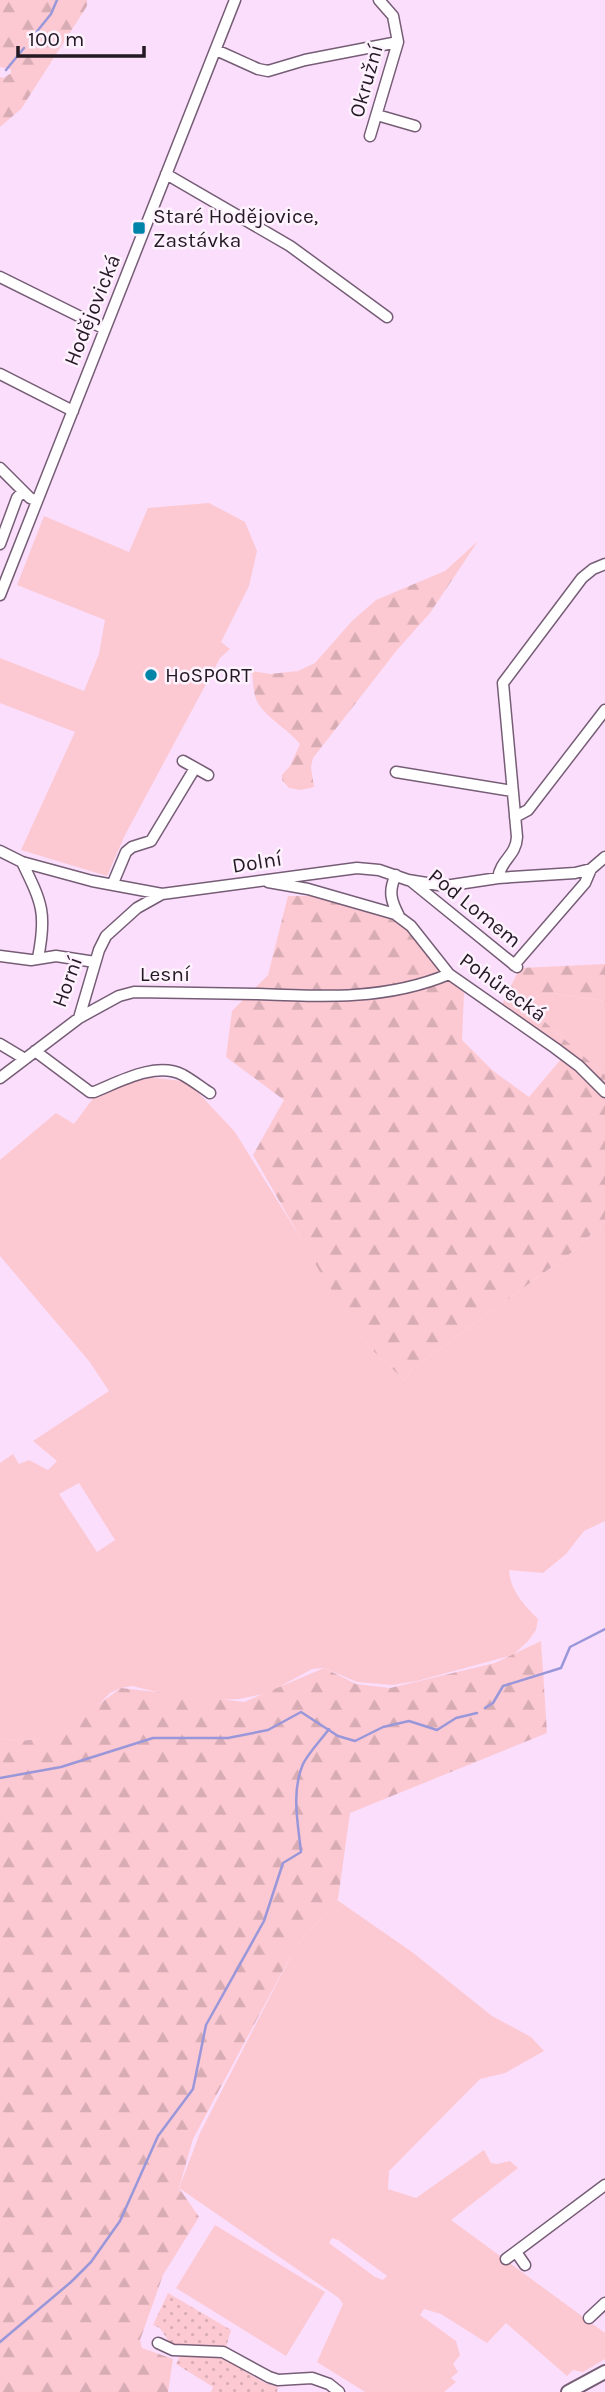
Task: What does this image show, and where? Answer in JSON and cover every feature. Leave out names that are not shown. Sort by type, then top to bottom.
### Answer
[{"type":"main road","points":[[568,2392],[605,2372]]},
{"type":"street","name":"Hodějovická","points":[[0,595],[235,0]]},
{"type":"street","name":"Okružní","points":[[370,136],[398,43],[393,16],[379,0]]},
{"type":"street","points":[[216,50],[268,71],[305,60],[398,43]]},
{"type":"street","points":[[377,115],[415,126]]},
{"type":"street","points":[[166,174],[290,246],[387,317]]},
{"type":"street","points":[[0,277],[105,329]]},
{"type":"street","points":[[0,374],[73,411]]},
{"type":"street","points":[[0,468],[37,501]]},
{"type":"street","points":[[0,544],[23,491]]},
{"type":"street","points":[[498,878],[499,867],[516,844],[503,683],[582,578],[605,564]]},
{"type":"street","points":[[515,817],[528,810],[605,710]]},
{"type":"street","points":[[183,761],[208,775]]},
{"type":"street","points":[[113,883],[127,852],[132,847],[151,841],[195,768]]},
{"type":"street","points":[[396,772],[512,791]]},
{"type":"street","name":"Dolní","points":[[0,851],[22,862],[92,881],[162,894],[357,868],[379,870],[408,880],[445,886],[498,878],[575,873],[591,869]]},
{"type":"street","points":[[591,869],[605,857]]},
{"type":"street","points":[[22,862],[43,910],[44,922],[38,958]]},
{"type":"street","name":"Pod Lomem","points":[[408,880],[516,966],[585,883],[591,869]]},
{"type":"street","points":[[396,875],[391,892],[392,903],[399,917]]},
{"type":"street","name":"Pohůrecká","points":[[261,880],[348,899],[380,908],[399,917],[411,926],[449,974],[555,1048],[605,1091]]},
{"type":"street","name":"Horní","points":[[0,1078],[79,1018],[95,962],[106,936],[118,923],[150,899],[162,894]]},
{"type":"street","points":[[0,956],[22,959],[56,956],[95,962]]},
{"type":"street","name":"Lesní","points":[[79,1018],[119,996],[134,992],[315,997],[382,993],[428,983],[449,974]]},
{"type":"street","points":[[0,1044],[25,1059]]},
{"type":"street","points":[[35,1051],[90,1092],[162,1070],[181,1073],[210,1093]]},
{"type":"street","points":[[506,2259],[605,2185]]},
{"type":"street","points":[[516,2252],[525,2265]]},
{"type":"street","points":[[589,2318],[605,2303]]},
{"type":"street","points":[[158,2343],[173,2350],[223,2352],[269,2377],[278,2380],[312,2378],[330,2384],[340,2392]]},
{"type":"green space","points":[[0,0],[87,0],[87,6],[21,109],[0,127],[0,77],[4,78],[11,73],[11,69],[0,67]]},
{"type":"green space","name":"HoSPORT","points":[[209,503],[245,522],[257,551],[249,586],[221,642],[230,649],[220,658],[125,835],[107,876],[21,850],[75,732],[0,703],[0,658],[84,691],[99,654],[105,620],[17,585],[44,516],[129,552],[148,508]]},
{"type":"green space","points":[[478,541],[430,613],[397,650],[313,758],[311,767],[314,787],[301,790],[289,788],[282,780],[282,775],[290,766],[300,744],[259,705],[254,693],[252,671],[270,674],[298,671],[315,663],[352,621],[376,600],[445,571]]},
{"type":"green space","points":[[288,896],[317,896],[387,917],[406,928],[464,993],[462,1040],[492,1070],[529,1097],[568,1051],[501,1006],[520,968],[605,964],[605,1001],[551,993],[537,996],[529,1008],[605,1075],[605,1221],[575,1250],[411,1370],[404,1380],[366,1344],[320,1272],[253,1155],[284,1100],[226,1057],[232,1011],[268,975]]},
{"type":"green space","points":[[551,993],[605,1001],[605,1075],[529,1008],[537,996]]},
{"type":"green space","points":[[148,1077],[182,1081],[192,1086],[235,1132],[366,1344],[404,1380],[411,1370],[575,1250],[605,1221],[605,1521],[584,1531],[566,1554],[543,1573],[509,1570],[515,1591],[538,1619],[536,1630],[513,1655],[417,1681],[392,1685],[357,1682],[324,1668],[312,1669],[268,1693],[239,1699],[214,1700],[132,1686],[110,1693],[97,1706],[38,1739],[20,1741],[0,1738],[0,1463],[13,1454],[19,1464],[29,1460],[48,1470],[57,1461],[33,1441],[109,1391],[89,1361],[0,1256],[0,1160],[56,1113],[74,1124],[94,1097]],"holes":[[[79,1483],[115,1540],[97,1552],[59,1494]]]},
{"type":"green space","points":[[541,1641],[547,1733],[350,1813],[338,1899],[296,1946],[193,2139],[179,2188],[199,2217],[163,2275],[140,2340],[142,2348],[173,2359],[168,2392],[0,2392],[0,1738],[20,1741],[38,1739],[99,1704],[121,1688],[244,1702],[324,1668],[356,1684],[390,1688],[495,1663]]},
{"type":"green space","points":[[337,1900],[412,1952],[492,2016],[531,2037],[544,2051],[505,2073],[480,2079],[389,2171],[388,2189],[416,2198],[484,2150],[491,2163],[510,2161],[518,2168],[451,2220],[605,2333],[605,2359],[583,2372],[573,2370],[567,2376],[506,2323],[487,2343],[441,2314],[424,2309],[420,2315],[456,2341],[460,2355],[453,2364],[458,2372],[451,2378],[456,2382],[444,2392],[365,2392],[317,2362],[343,2304],[339,2298],[179,2188],[200,2133],[296,1946]],"holes":[[[332,2238],[387,2276],[383,2280],[375,2277],[329,2243]]]},
{"type":"green space","points":[[215,2225],[325,2292],[286,2356],[176,2288]]},
{"type":"green space","points":[[168,2293],[231,2330],[226,2347],[172,2346],[160,2328],[153,2325]]},
{"type":"green space","points":[[180,2356],[219,2356],[265,2383],[278,2387],[277,2392],[211,2392],[213,2387],[176,2364]]},
{"type":"waterway","points":[[30,40],[51,14],[57,0]]},
{"type":"waterway","points":[[6,70],[24,48]]},
{"type":"waterway","points":[[485,1708],[493,1703],[503,1686],[561,1668],[570,1647],[605,1629]]},
{"type":"waterway","points":[[0,1778],[61,1767],[153,1738],[228,1738],[268,1730],[301,1712],[338,1736],[355,1741],[383,1727],[409,1721],[437,1730],[456,1718],[477,1713]]},
{"type":"waterway","points":[[0,2342],[91,2262],[120,2221],[158,2136],[193,2089],[206,2025],[264,1921],[283,1863],[301,1852],[296,1808],[299,1775],[303,1764],[329,1729]]},
{"type":"place","name":"Staré Hodějovice, Zastávka","points":[[139,228]]},
{"type":"place","name":"HoSPORT","points":[[151,675]]}]
